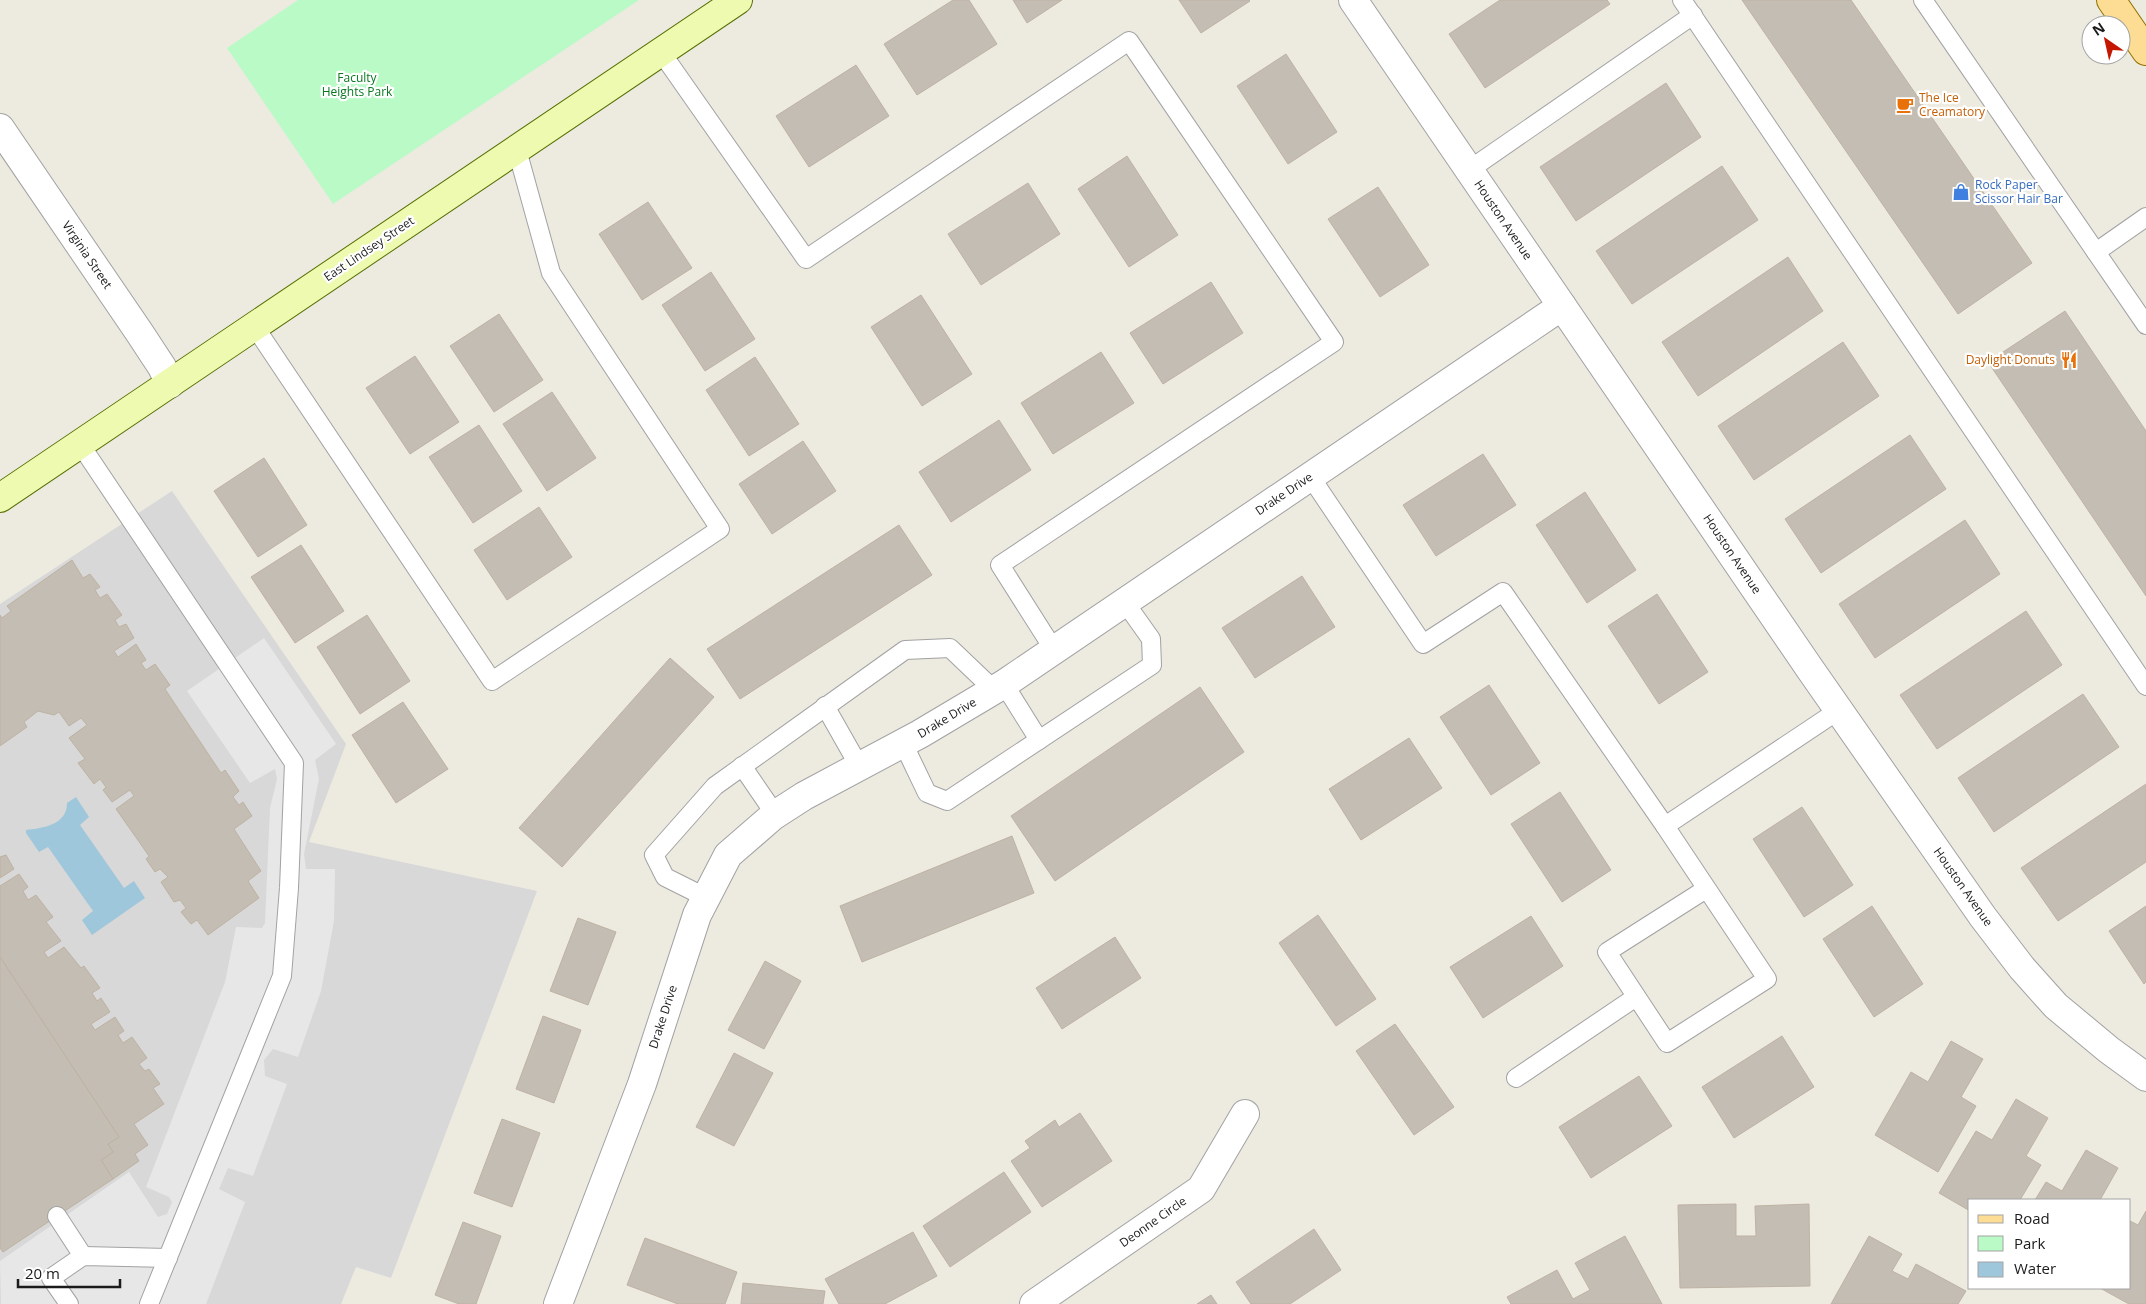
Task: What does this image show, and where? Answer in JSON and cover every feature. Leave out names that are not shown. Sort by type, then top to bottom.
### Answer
[{"type":"main road","name":"East Lindsey Street","points":[[0,498],[738,0]]},
{"type":"main road","points":[[2111,0],[2146,51]]},
{"type":"street","name":"Houston Avenue","points":[[1353,0],[1983,917],[2022,968],[2056,1006],[2108,1050],[2146,1077]]},
{"type":"street","name":"Virginia Street","points":[[0,128],[162,367],[170,384]]},
{"type":"street","name":"Drake Drive","points":[[558,1304],[642,1084],[697,915],[728,855],[775,814],[903,743],[998,687],[1562,306]]},
{"type":"street","name":"Deonne Circle","points":[[1034,1304],[1200,1189],[1245,1114]]},
{"type":"lane","points":[[1682,0],[2146,686]]},
{"type":"lane","points":[[1922,0],[2146,325]]},
{"type":"lane","points":[[1469,170],[1692,16]]},
{"type":"lane","points":[[661,52],[806,258],[1129,41],[1334,342],[1000,564],[1054,650]]},
{"type":"lane","points":[[255,327],[492,681],[720,529],[551,273],[516,150]]},
{"type":"lane","points":[[2096,252],[2146,217]]},
{"type":"lane","points":[[80,444],[294,763],[289,888],[282,976],[149,1304]]},
{"type":"lane","points":[[1310,476],[1423,644],[1504,592],[1665,826],[1767,979],[1667,1044],[1607,952],[1706,889]]},
{"type":"lane","points":[[903,743],[926,793],[947,801],[1152,665],[1151,639],[1124,601]]},
{"type":"lane","points":[[705,898],[665,876],[654,855],[715,786],[904,650],[950,648],[998,687],[1039,740]]},
{"type":"lane","points":[[825,706],[859,766]]},
{"type":"lane","points":[[1665,826],[1839,710]]},
{"type":"lane","points":[[742,766],[775,814]]},
{"type":"lane","points":[[1516,1078],[1636,997]]},
{"type":"lane","points":[[57,1216],[83,1256]]},
{"type":"lane","points":[[69,1304],[51,1278],[83,1256],[168,1258]]},
{"type":"shaded area","points":[[172,491],[346,744],[309,842],[537,891],[391,1278],[356,1267],[341,1304],[0,1304],[0,604]]},
{"type":"shaded area","points":[[264,638],[336,744],[315,760],[319,779],[304,854],[306,869],[335,869],[334,921],[321,991],[298,1057],[273,1049],[264,1060],[265,1076],[287,1084],[253,1176],[228,1168],[219,1189],[245,1202],[206,1304],[1,1304],[0,1261],[129,1172],[158,1217],[167,1214],[172,1202],[169,1197],[146,1187],[225,982],[236,927],[262,928],[265,923],[270,808],[277,779],[275,769],[250,783],[187,691]]},
{"type":"green space","name":"Faculty Heights Park","points":[[298,0],[639,0],[333,204],[227,48]]},
{"type":"water","points":[[76,797],[89,817],[80,825],[124,888],[134,881],[145,898],[92,935],[82,920],[93,911],[48,847],[39,852],[26,833],[26,830],[40,828],[59,821],[66,810],[67,803]]},
{"type":"building","points":[[953,0],[969,0],[997,44],[917,95],[884,44]]},
{"type":"building","points":[[1013,0],[1062,0],[1027,23]]},
{"type":"building","points":[[1179,0],[1249,0],[1250,1],[1201,33]]},
{"type":"building","points":[[1500,0],[1607,0],[1610,4],[1485,88],[1449,34]]},
{"type":"building","points":[[1742,0],[1851,0],[2032,263],[1958,314]]},
{"type":"building","points":[[1286,54],[1337,132],[1288,164],[1237,86]]},
{"type":"building","points":[[856,65],[889,116],[809,167],[776,116]]},
{"type":"building","points":[[1666,83],[1701,137],[1576,221],[1540,167]]},
{"type":"building","points":[[1127,156],[1178,235],[1129,267],[1078,189]]},
{"type":"building","points":[[1722,166],[1758,220],[1632,304],[1596,251]]},
{"type":"building","points":[[1028,183],[1060,234],[981,285],[948,234]]},
{"type":"building","points":[[1378,187],[1429,265],[1380,297],[1328,219]]},
{"type":"building","points":[[648,202],[692,268],[642,300],[599,234]]},
{"type":"building","points":[[1788,257],[1823,311],[1698,396],[1662,342]]},
{"type":"building","points":[[711,272],[755,339],[705,371],[662,305]]},
{"type":"building","points":[[1211,282],[1243,333],[1163,384],[1130,333]]},
{"type":"building","points":[[921,295],[972,374],[922,406],[871,327]]},
{"type":"building","points":[[2065,311],[2146,431],[2146,596],[1988,362]]},
{"type":"building","points":[[499,314],[543,380],[494,412],[450,346]]},
{"type":"building","points":[[1843,342],[1879,396],[1754,480],[1718,426]]},
{"type":"building","points":[[1101,352],[1134,403],[1053,454],[1021,403]]},
{"type":"building","points":[[415,356],[459,422],[410,454],[366,388]]},
{"type":"building","points":[[755,357],[799,424],[749,456],[706,390]]},
{"type":"building","points":[[552,392],[596,458],[547,491],[503,424]]},
{"type":"building","points":[[999,420],[1031,470],[951,522],[919,472]]},
{"type":"building","points":[[479,425],[522,491],[473,523],[429,457]]},
{"type":"building","points":[[1910,435],[1946,489],[1821,573],[1785,519]]},
{"type":"building","points":[[803,441],[836,491],[772,534],[739,484]]},
{"type":"building","points":[[1483,454],[1516,505],[1436,556],[1403,505]]},
{"type":"building","points":[[264,458],[307,525],[258,557],[214,491]]},
{"type":"building","points":[[1585,492],[1636,570],[1587,603],[1536,525]]},
{"type":"building","points":[[539,507],[572,557],[507,600],[474,550]]},
{"type":"building","points":[[1965,520],[2000,574],[1875,658],[1839,604]]},
{"type":"building","points":[[899,525],[932,575],[740,699],[707,649]]},
{"type":"building","points":[[301,545],[344,611],[295,643],[251,577]]},
{"type":"building","points":[[72,560],[83,578],[90,574],[100,587],[95,590],[100,598],[107,594],[122,615],[115,620],[119,627],[126,624],[134,638],[114,651],[118,657],[136,644],[146,660],[141,663],[146,670],[155,664],[170,685],[165,689],[221,773],[225,770],[239,791],[233,797],[239,805],[243,802],[252,816],[234,829],[261,871],[248,881],[259,898],[208,935],[197,920],[191,924],[181,912],[186,908],[180,900],[174,902],[161,882],[168,877],[160,869],[155,872],[146,859],[149,856],[116,809],[134,796],[130,790],[112,802],[103,790],[106,787],[100,779],[94,784],[78,763],[85,759],[69,738],[87,725],[81,718],[69,726],[59,712],[54,715],[38,711],[24,722],[27,727],[0,746],[0,615],[2,618],[11,611],[7,606]]},
{"type":"building","points":[[1302,576],[1335,627],[1255,678],[1222,628]]},
{"type":"building","points":[[1657,594],[1708,672],[1659,704],[1608,626]]},
{"type":"building","points":[[2026,611],[2062,665],[1937,749],[1900,695]]},
{"type":"building","points":[[367,615],[410,681],[360,714],[317,647]]},
{"type":"building","points":[[670,658],[714,697],[562,867],[519,828]]},
{"type":"building","points":[[1489,685],[1540,763],[1491,795],[1440,717]]},
{"type":"building","points":[[1200,687],[1244,752],[1055,881],[1011,816]]},
{"type":"building","points":[[2083,694],[2119,747],[1994,832],[1958,778]]},
{"type":"building","points":[[403,702],[448,769],[396,803],[352,735]]},
{"type":"building","points":[[1409,738],[1442,788],[1361,840],[1329,789]]},
{"type":"building","points":[[2146,784],[2146,862],[2058,921],[2021,868]]},
{"type":"building","points":[[1560,792],[1611,870],[1562,902],[1511,824]]},
{"type":"building","points":[[1802,807],[1853,885],[1804,917],[1753,839]]},
{"type":"building","points":[[1012,836],[1034,893],[862,962],[840,906]]},
{"type":"building","points":[[6,855],[14,869],[0,878],[0,857]]},
{"type":"building","points":[[19,874],[28,887],[23,891],[28,900],[36,895],[53,917],[46,922],[61,941],[44,952],[48,958],[64,947],[81,968],[84,966],[100,988],[92,993],[97,1001],[101,998],[110,1012],[91,1024],[95,1030],[115,1017],[124,1031],[118,1035],[123,1043],[132,1037],[147,1058],[139,1064],[145,1071],[149,1069],[160,1084],[153,1088],[164,1104],[134,1124],[148,1145],[135,1154],[139,1161],[113,1179],[101,1160],[113,1152],[108,1144],[119,1137],[0,957],[0,886]]},
{"type":"building","points":[[1872,906],[1923,984],[1874,1017],[1823,939]]},
{"type":"building","points":[[2146,906],[2146,982],[2144,984],[2109,931]]},
{"type":"building","points":[[1318,915],[1376,999],[1336,1026],[1279,943]]},
{"type":"building","points":[[1531,916],[1563,966],[1483,1018],[1450,967]]},
{"type":"building","points":[[578,918],[616,932],[588,1005],[550,991]]},
{"type":"building","points":[[1115,937],[1141,978],[1062,1029],[1036,988]]},
{"type":"building","points":[[0,957],[119,1137],[108,1144],[113,1152],[101,1160],[113,1179],[3,1252],[0,1248]]},
{"type":"building","points":[[765,961],[801,981],[764,1049],[728,1030]]},
{"type":"building","points":[[543,1016],[581,1030],[554,1103],[516,1089]]},
{"type":"building","points":[[1395,1024],[1454,1107],[1414,1135],[1356,1051]]},
{"type":"building","points":[[1782,1036],[1814,1087],[1734,1138],[1702,1087]]},
{"type":"building","points":[[1951,1041],[1983,1059],[1961,1097],[1976,1106],[1938,1172],[1875,1135],[1911,1072],[1928,1082]]},
{"type":"building","points":[[734,1053],[773,1073],[734,1146],[696,1127]]},
{"type":"building","points":[[1639,1076],[1672,1126],[1591,1178],[1559,1127]]},
{"type":"building","points":[[2016,1099],[2048,1118],[2026,1156],[2041,1165],[2021,1199],[1968,1199],[1968,1210],[1939,1193],[1976,1131],[1992,1140]]},
{"type":"building","points":[[1080,1113],[1112,1161],[1042,1207],[1011,1161],[1030,1148],[1025,1141],[1055,1120],[1059,1127]]},
{"type":"building","points":[[502,1119],[540,1133],[512,1207],[474,1193]]},
{"type":"building","points":[[2086,1150],[2118,1168],[2101,1199],[2036,1199],[2046,1182],[2062,1191]]},
{"type":"building","points":[[1004,1172],[1031,1212],[950,1267],[923,1226]]},
{"type":"building","points":[[1736,1204],[1736,1236],[1756,1236],[1755,1206],[1809,1204],[1810,1286],[1680,1288],[1678,1205]]},
{"type":"building","points":[[2146,1211],[2146,1304],[2129,1304],[2102,1289],[2131,1289],[2131,1222],[2138,1225]]},
{"type":"building","points":[[463,1222],[501,1236],[476,1304],[459,1304],[435,1295]]},
{"type":"building","points":[[1314,1229],[1341,1270],[1290,1304],[1251,1304],[1236,1282]]},
{"type":"building","points":[[913,1232],[937,1276],[885,1304],[839,1304],[825,1279]]},
{"type":"building","points":[[1625,1236],[1662,1304],[1511,1304],[1507,1297],[1557,1270],[1573,1299],[1590,1290],[1575,1263]]},
{"type":"building","points":[[1869,1236],[1902,1254],[1892,1271],[1908,1279],[1916,1264],[1966,1291],[1958,1304],[1831,1304]]},
{"type":"building","points":[[645,1238],[737,1272],[725,1304],[678,1304],[627,1285]]},
{"type":"building","points":[[743,1283],[825,1291],[823,1304],[741,1304]]},
{"type":"building","points":[[1211,1295],[1217,1304],[1197,1304]]},
{"type":"place","name":"The Ice Creamatory","points":[[1905,105]]},
{"type":"place","name":"Rock Paper Scissor Hair Bar","points":[[1961,192]]},
{"type":"place","name":"Daylight Donuts","points":[[2069,360]]}]
